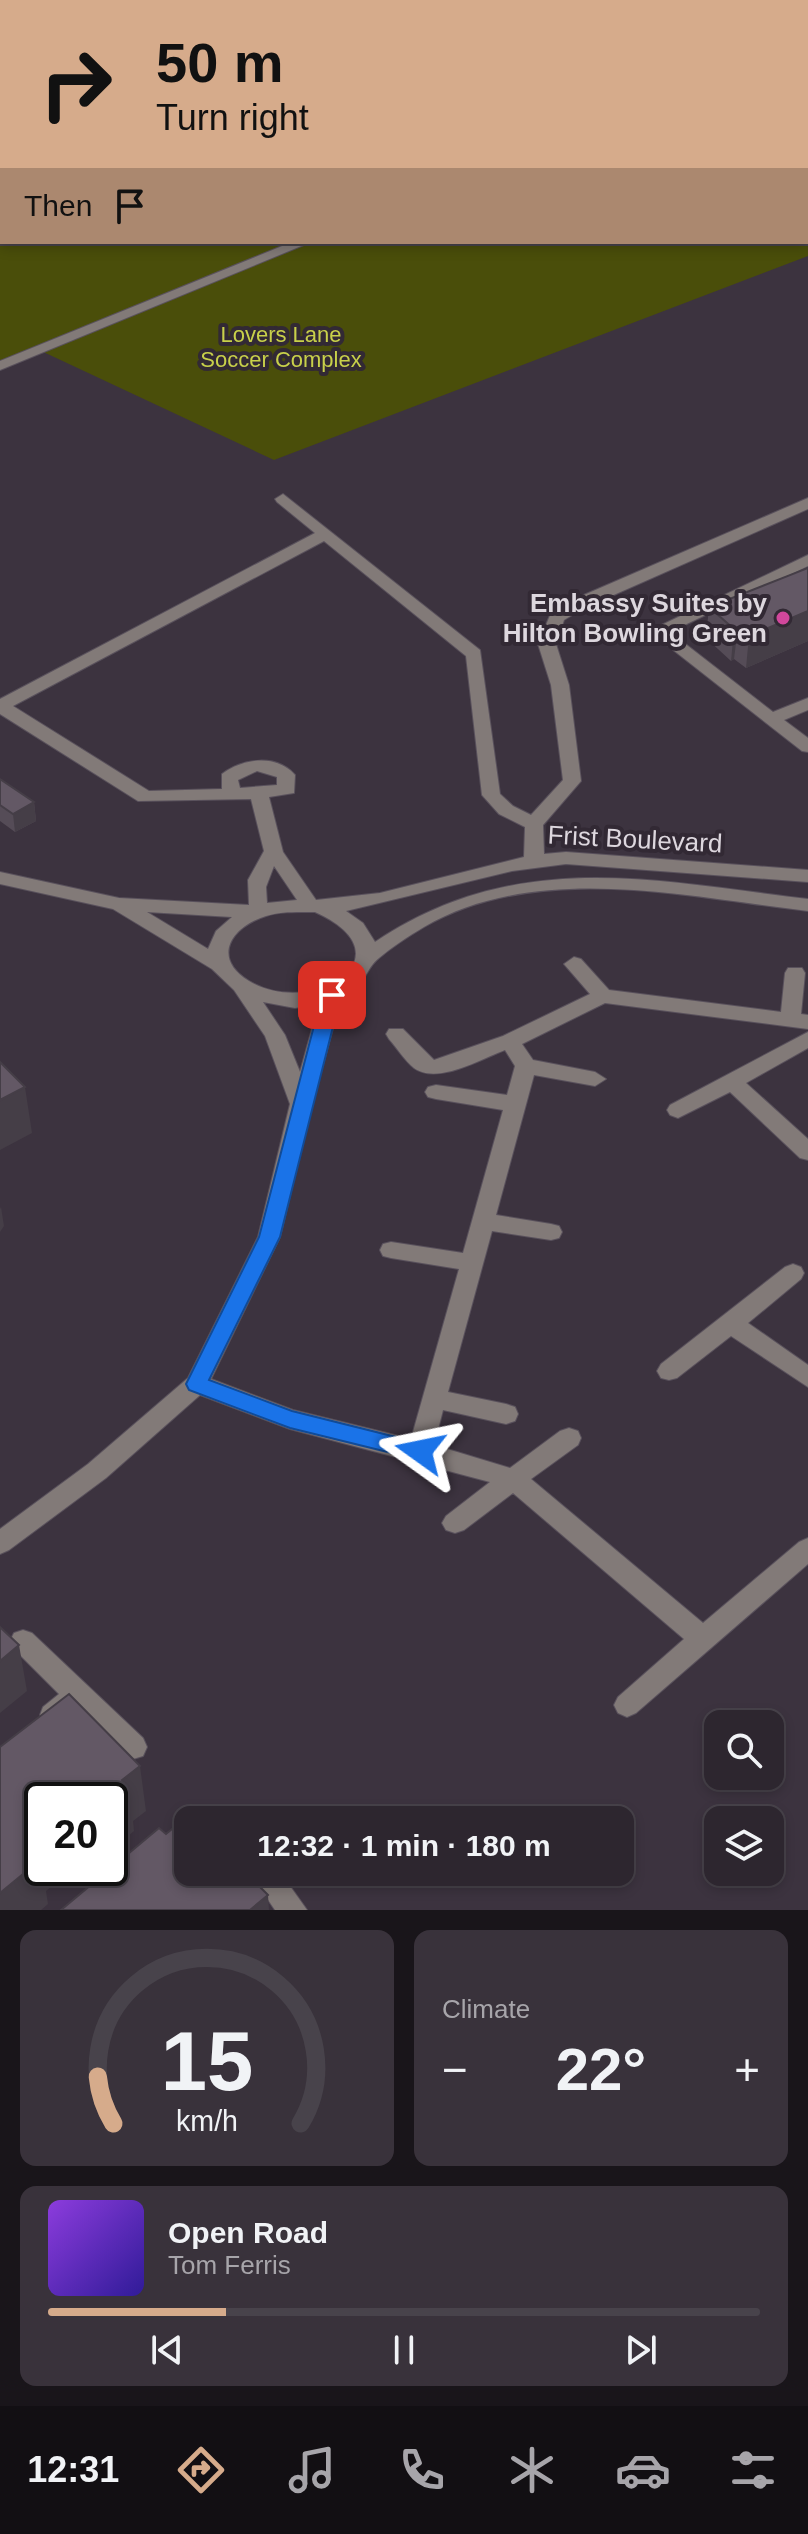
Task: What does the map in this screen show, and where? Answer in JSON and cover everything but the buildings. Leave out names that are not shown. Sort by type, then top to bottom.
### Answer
[{"type":"street","points":[[261,244],[278,253]]},
{"type":"street","points":[[0,366],[299,244]]},
{"type":"street","points":[[283,499],[474,654],[491,795],[506,810],[534,824]]},
{"type":"street","points":[[534,860],[534,824],[572,781],[560,685],[547,644],[557,617],[576,605],[808,503]]},
{"type":"street","points":[[232,795],[229,778],[237,770],[265,765],[286,775],[287,789],[232,795],[145,797],[0,706],[325,534]]},
{"type":"street","points":[[808,560],[658,631],[808,747]]},
{"type":"street","points":[[774,718],[808,703]]},
{"type":"street","points":[[259,793],[274,852],[315,906],[337,912],[361,931],[367,943],[368,956]]},
{"type":"street","points":[[274,852],[262,866],[257,880],[254,897],[258,911],[237,922],[225,935],[219,950],[221,965],[229,979],[244,991],[275,1035],[301,1104]]},
{"type":"street","name":"Frist Boulevard","points":[[119,904],[258,911],[275,906],[352,904],[534,860],[566,858],[808,876]]},
{"type":"street","points":[[0,878],[119,904],[221,965]]},
{"type":"street","name":"Frist Boulevard","points":[[332,995],[350,984],[362,971],[368,956],[393,935],[432,915],[499,890],[536,883],[619,884],[808,905]]},
{"type":"street","points":[[574,964],[603,996]]},
{"type":"street","points":[[396,1034],[422,1063],[433,1068],[510,1041],[603,996],[799,1021],[795,973]]},
{"type":"street","points":[[0,1543],[97,1471],[197,1384],[269,1237],[301,1104],[332,995],[286,1002],[244,991]]},
{"type":"street","points":[[678,1110],[808,1039]]},
{"type":"street","points":[[510,1041],[526,1066],[595,1079]]},
{"type":"street","points":[[420,1451],[526,1066]]},
{"type":"street","points":[[732,1082],[808,1152]]},
{"type":"street","points":[[436,1092],[515,1104]]},
{"type":"street","points":[[483,1221],[551,1232]]},
{"type":"street","points":[[391,1250],[471,1263]]},
{"type":"street","points":[[669,1371],[793,1273]]},
{"type":"street","points":[[731,1323],[808,1378]]},
{"type":"street","points":[[197,1384],[290,1419],[420,1451],[513,1479],[703,1639]]},
{"type":"street","points":[[435,1399],[506,1414]]},
{"type":"street","points":[[455,1523],[569,1438]]},
{"type":"street","points":[[627,1705],[808,1549]]},
{"type":"street","points":[[23,1641],[133,1747]]},
{"type":"street","points":[[33,1731],[78,1695]]},
{"type":"street","points":[[274,1886],[293,1910]]},
{"type":"green space","name":"Lovers Lane Soccer Complex","points":[[0,244],[808,244],[808,256],[274,460],[37,349],[0,363]]},
{"type":"place","name":"Embassy Suites by Hilton Bowling Green","points":[[783,618]]},
{"type":"route","points":[[332,995],[301,1104],[269,1237],[197,1384],[290,1419],[420,1451]]}]
